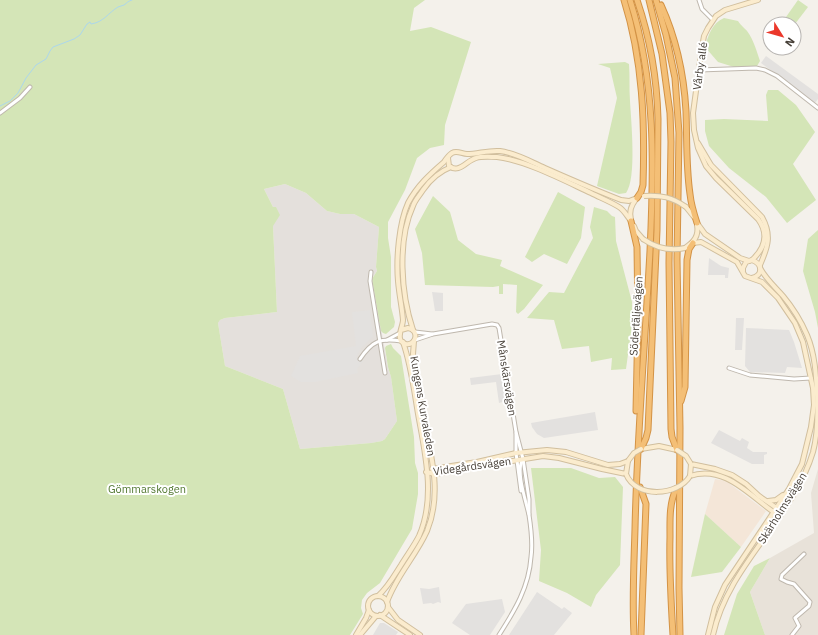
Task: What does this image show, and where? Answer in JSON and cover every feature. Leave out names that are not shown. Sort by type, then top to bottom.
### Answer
[{"type":"highway","points":[[624,0],[637,49],[642,114],[643,185],[637,198]]},
{"type":"highway","name":"Södertäljevägen","points":[[630,0],[640,32],[646,65],[651,120],[652,162],[649,266],[639,440],[634,573],[634,635]]},
{"type":"highway","points":[[637,0],[651,55],[658,101],[657,230],[648,430],[641,449]]},
{"type":"highway","points":[[650,0],[662,54],[670,127],[671,170],[669,264],[671,410],[672,437],[678,450]]},
{"type":"highway","points":[[658,0],[667,20],[676,48],[683,81],[690,194],[697,223]]},
{"type":"highway","points":[[658,0],[670,52],[678,111],[680,152],[677,259],[681,466],[679,588],[680,635]]},
{"type":"highway","points":[[631,221],[637,247],[638,318],[636,417],[639,440]]},
{"type":"highway","points":[[680,404],[686,387],[687,260],[689,249],[693,243]]},
{"type":"highway","points":[[640,487],[646,504],[641,600],[641,635]]},
{"type":"highway","points":[[673,635],[670,507],[676,489]]},
{"type":"street","points":[[699,0],[702,9],[713,20]]},
{"type":"street","name":"Vårby allé","points":[[751,260],[760,251],[764,244],[764,230],[758,219],[716,178],[706,166],[700,155],[696,141],[693,113],[704,36],[713,20],[725,10],[758,0]]},
{"type":"street","points":[[699,70],[756,68],[765,70],[777,76],[818,108]]},
{"type":"street","points":[[0,113],[20,98],[30,87]]},
{"type":"street","name":"Vårby allé","points":[[696,141],[711,165],[762,217],[766,224],[768,232],[767,249],[760,267]]},
{"type":"street","points":[[402,342],[400,338],[403,321],[397,279],[398,258],[404,217],[408,204],[415,192],[431,172],[455,152],[461,154],[493,151],[514,155],[621,200],[629,201],[644,196],[655,195],[669,198],[686,207],[694,216],[705,234],[740,258],[755,261],[760,267],[758,275],[752,278],[745,276],[737,262],[702,242],[693,243],[685,248],[673,249],[652,245],[636,232],[631,221],[620,207],[579,187],[523,163],[512,159],[484,157],[471,160],[458,169],[451,168],[444,170],[434,176],[413,205],[408,218],[402,260],[408,316],[414,331],[414,340]]},
{"type":"street","points":[[461,154],[465,161],[463,166]]},
{"type":"street","points":[[448,158],[448,164],[451,168]]},
{"type":"street","points":[[631,221],[630,210],[632,204],[637,198]]},
{"type":"street","points":[[693,243],[697,236],[697,223]]},
{"type":"street","points":[[743,271],[744,264],[751,260]]},
{"type":"street","name":"Skärholmsvägen","points":[[713,635],[719,614],[729,591],[801,481],[813,450],[818,414],[817,378],[813,355],[807,336],[790,305],[766,278],[760,267]]},
{"type":"street","points":[[371,272],[370,281],[385,373]]},
{"type":"street","name":"Skärholmsvägen","points":[[708,635],[715,607],[725,585],[789,489],[802,464],[809,438],[814,405],[813,388],[803,342],[790,314],[778,298],[762,282],[752,278]]},
{"type":"street","name":"Månskärsvägen","points":[[433,334],[492,324],[497,325],[500,330],[516,432],[522,452],[529,499],[532,546],[529,575],[518,605],[499,635]]},
{"type":"street","points":[[388,340],[408,328],[414,331],[433,334]]},
{"type":"street","points":[[360,359],[366,349],[372,344],[380,341],[388,340],[409,344],[414,340],[433,334]]},
{"type":"street","name":"Kungens Kurvaleden","points":[[387,605],[396,581],[420,544],[429,525],[435,498],[434,468],[415,368],[413,354],[414,340]]},
{"type":"street","name":"Kungens Kurvaleden","points":[[378,596],[389,583],[412,549],[419,535],[427,506],[428,488],[420,423],[410,368],[402,342]]},
{"type":"street","points":[[729,368],[750,375],[794,379],[817,378]]},
{"type":"street","name":"Månskärsvägen","points":[[516,432],[516,460],[522,498],[529,514]]},
{"type":"street","points":[[659,446],[678,450],[686,456],[691,464],[690,476],[686,482],[676,489],[659,492],[648,490],[640,487],[629,479],[626,473],[626,462],[634,453],[641,449],[659,446]]},
{"type":"street","name":"Videgårdsvägen","points":[[426,472],[434,468],[477,462],[516,453],[551,450],[571,454],[608,465],[626,462]]},
{"type":"street","name":"Videgårdsvägen","points":[[426,472],[434,474],[543,456],[559,458],[602,469],[626,473]]},
{"type":"street","points":[[691,464],[715,469],[732,475],[767,502],[782,511]]},
{"type":"street","points":[[690,476],[704,473],[724,477],[743,488],[751,496],[779,516]]},
{"type":"street","points":[[767,502],[780,498],[789,489]]},
{"type":"street","points":[[792,635],[799,626],[795,618],[809,606],[810,602],[794,584],[781,579],[782,575],[804,554]]},
{"type":"street","points":[[356,635],[366,618],[370,601],[378,596],[383,598],[398,620],[420,635]]},
{"type":"street","points":[[360,635],[378,616],[385,612],[387,605]]},
{"type":"street","points":[[369,610],[373,615],[378,616],[410,635]]},
{"type":"shaded area","points":[[766,56],[818,94],[818,99],[815,103],[761,63]]},
{"type":"shaded area","points":[[285,184],[306,193],[327,211],[340,214],[354,214],[379,227],[377,271],[372,279],[391,377],[397,421],[382,441],[300,449],[283,389],[225,366],[218,323],[220,320],[225,318],[277,312],[273,207],[264,189]]},
{"type":"shaded area","points":[[709,258],[721,266],[729,268],[728,278],[725,278],[725,275],[708,275]]},
{"type":"shaded area","points":[[432,292],[443,293],[443,311],[435,311]]},
{"type":"shaded area","points":[[370,310],[373,337],[362,347],[356,357],[363,361],[357,369],[358,373],[315,382],[301,382],[291,376],[300,356],[356,346],[352,312]]},
{"type":"shaded area","points":[[736,318],[744,318],[742,350],[735,350]]},
{"type":"shaded area","points":[[746,328],[789,330],[802,368],[787,367],[785,373],[750,372],[745,366]]},
{"type":"shaded area","points":[[502,374],[506,401],[499,403],[496,382],[471,385],[470,378]]},
{"type":"shaded area","points":[[595,412],[598,430],[544,438],[537,434],[531,423]]},
{"type":"shaded area","points":[[719,430],[740,441],[742,438],[749,442],[747,448],[753,452],[767,452],[767,454],[764,455],[764,464],[752,464],[711,443]]},
{"type":"shaded area","points":[[818,469],[818,635],[765,635],[750,592],[770,558],[814,533],[811,493]]},
{"type":"shaded area","points":[[715,479],[726,481],[766,511],[741,547],[705,514]]},
{"type":"shaded area","points":[[439,587],[441,603],[423,604],[420,588],[429,589]]},
{"type":"shaded area","points":[[537,592],[562,609],[564,607],[572,613],[554,635],[509,635]]},
{"type":"shaded area","points":[[502,599],[505,612],[490,635],[470,635],[452,623],[466,604]]},
{"type":"shaded area","points":[[380,623],[384,623],[398,632],[396,635],[373,635]]},
{"type":"green space","name":"Gömmarskogen","points":[[0,0],[425,0],[414,8],[410,31],[431,27],[471,42],[445,125],[444,145],[430,148],[417,158],[405,190],[388,222],[388,238],[391,257],[391,307],[395,322],[394,327],[386,334],[381,331],[372,279],[377,271],[379,227],[354,214],[340,214],[327,211],[306,193],[285,184],[264,189],[273,207],[276,207],[280,215],[273,226],[277,312],[225,318],[220,320],[218,323],[225,366],[283,389],[300,449],[371,443],[385,439],[397,421],[391,377],[385,348],[386,346],[391,344],[401,356],[414,437],[415,463],[418,473],[418,494],[412,529],[380,583],[367,593],[362,600],[361,608],[363,614],[350,635],[0,635]]},
{"type":"green space","points":[[798,0],[808,7],[801,16],[787,16]]},
{"type":"green space","points":[[724,18],[738,21],[747,31],[754,43],[760,61],[757,66],[734,67],[718,62],[705,47],[709,34],[714,26]]},
{"type":"green space","points":[[625,62],[629,64],[632,163],[629,186],[626,193],[619,194],[597,186],[617,98],[610,68],[598,64]]},
{"type":"green space","points":[[768,90],[778,90],[796,105],[815,132],[793,164],[816,200],[787,223],[766,197],[729,168],[709,146],[705,131],[705,120],[724,119],[768,121],[766,95]]},
{"type":"green space","points":[[558,192],[585,207],[581,238],[567,264],[544,254],[532,262],[525,257]]},
{"type":"green space","points":[[433,196],[450,212],[458,240],[476,254],[502,260],[500,266],[543,285],[524,309],[518,314],[516,312],[517,285],[503,284],[503,294],[499,294],[499,286],[425,285],[422,253],[415,229]]},
{"type":"green space","points":[[594,207],[607,211],[615,217],[616,241],[632,302],[632,325],[626,369],[611,370],[612,358],[591,362],[589,346],[562,349],[554,320],[527,318],[549,292],[564,293],[593,238],[590,227]]},
{"type":"green space","points":[[818,230],[818,328],[803,271],[808,239]]},
{"type":"green space","points":[[531,468],[571,468],[599,478],[615,477],[623,487],[620,565],[596,595],[591,607],[567,593],[539,581],[541,550]]},
{"type":"green space","points":[[705,514],[741,547],[722,572],[691,577]]},
{"type":"green space","points":[[770,558],[750,592],[765,635],[724,635],[737,594],[754,566]]},
{"type":"waterway","points":[[0,106],[10,101],[18,93],[26,78],[36,65],[46,59],[53,47],[74,39],[80,35],[87,24],[90,22],[91,24],[95,23],[103,19],[118,7],[132,0]]}]
